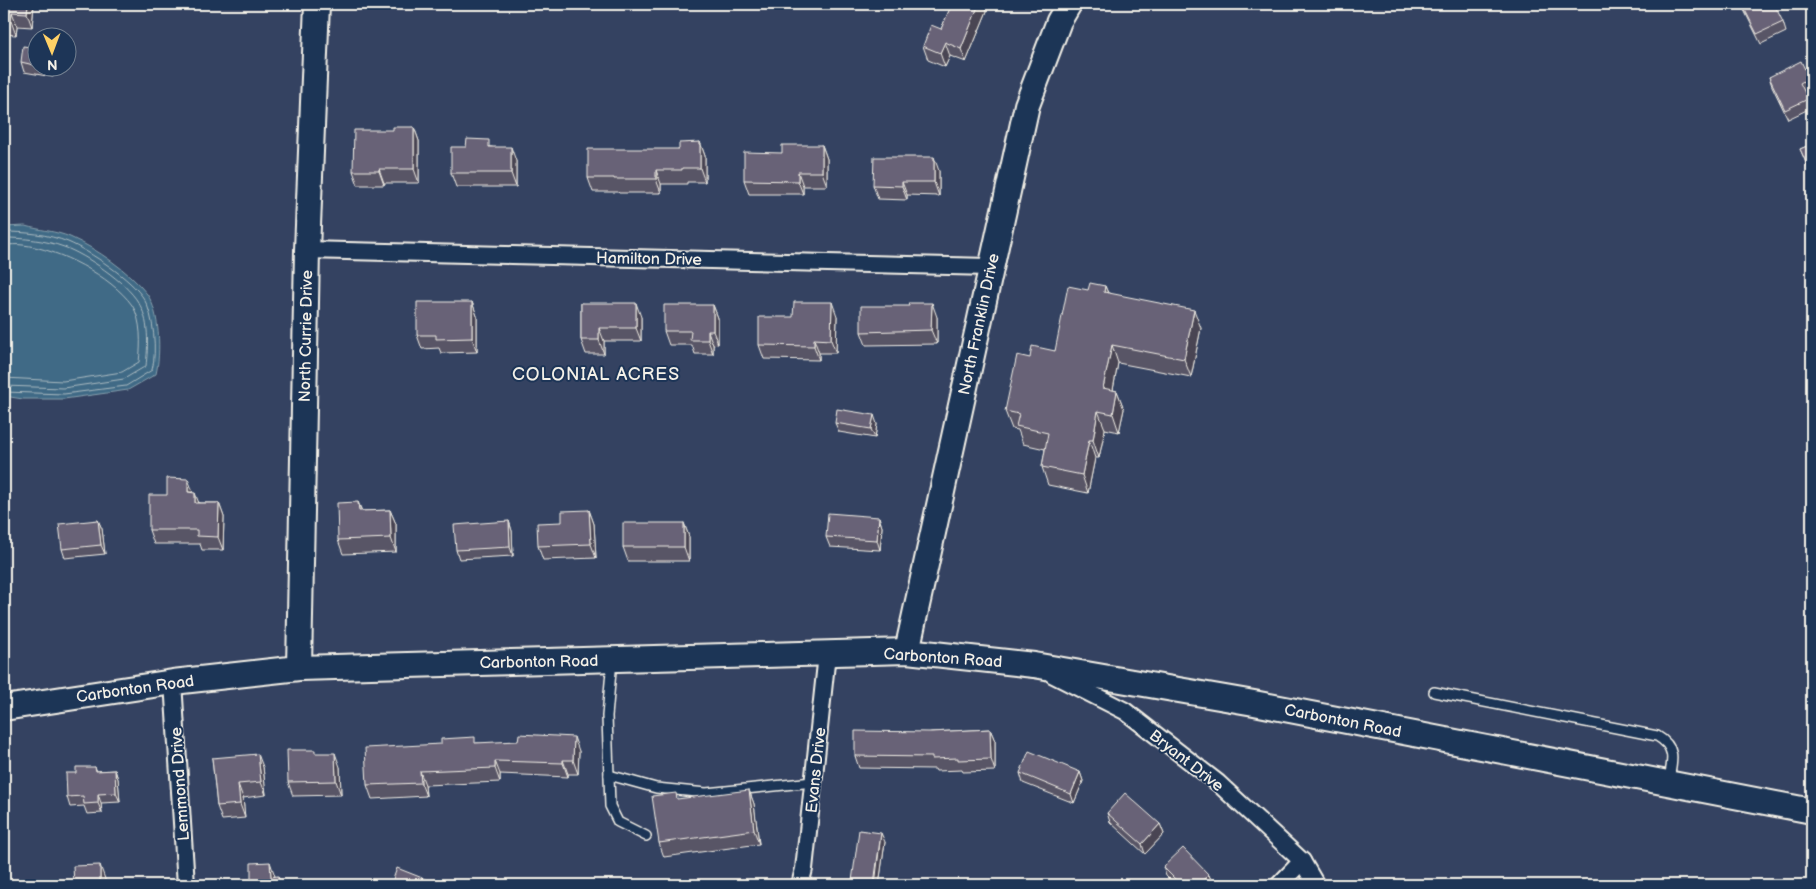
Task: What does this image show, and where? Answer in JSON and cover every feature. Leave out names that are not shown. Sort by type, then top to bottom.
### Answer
[{"type":"street","name":"North Currie Drive","points":[[299,668],[307,250],[317,4]]},
{"type":"street","name":"North Franklin Drive","points":[[907,651],[1027,104],[1059,22],[1069,4]]},
{"type":"street","name":"Hamilton Drive","points":[[307,250],[990,267]]},
{"type":"street","name":"Carbonton Road","points":[[4,708],[172,682],[299,668],[907,651],[1034,665],[1263,705],[1812,812]]},
{"type":"street","name":"Evans Drive","points":[[800,885],[804,869],[828,654]]},
{"type":"street","name":"Bryant Drive","points":[[1034,665],[1125,711],[1218,783],[1302,861],[1316,885]]},
{"type":"street","name":"Lemmond Drive","points":[[172,682],[186,885]]},
{"type":"street","points":[[1279,885],[1302,861]]},
{"type":"lane","points":[[612,660],[607,716],[610,806],[618,822],[646,836]]},
{"type":"lane","points":[[1434,692],[1657,736],[1665,740],[1672,748],[1672,763],[1668,783]]},
{"type":"lane","points":[[609,775],[656,788],[706,792],[813,782]]},
{"type":"water","points":[[25,226],[59,233],[80,242],[112,261],[140,285],[151,302],[157,322],[159,355],[156,374],[128,390],[64,399],[23,399],[4,396],[4,227]]},
{"type":"building","points":[[4,4],[28,4],[27,13],[12,12],[11,21],[4,21]]},
{"type":"building","points":[[952,4],[979,4],[961,49],[945,42],[940,53],[923,46],[931,25],[941,29]]},
{"type":"building","points":[[1742,4],[1766,4],[1767,6],[1774,4],[1783,22],[1757,34]]},
{"type":"building","points":[[23,46],[28,47],[28,64],[21,62]]},
{"type":"building","points":[[1801,61],[1809,78],[1800,83],[1808,99],[1785,110],[1769,77]]},
{"type":"building","points":[[393,127],[414,127],[414,169],[353,171],[354,130],[393,130]]},
{"type":"building","points":[[467,139],[489,140],[489,147],[511,147],[511,173],[451,173],[451,147],[466,147]]},
{"type":"building","points":[[700,142],[700,168],[656,170],[656,179],[588,178],[588,149],[679,149],[679,143]]},
{"type":"building","points":[[1812,144],[1812,175],[1800,149]]},
{"type":"building","points":[[782,145],[822,145],[822,172],[798,172],[798,181],[744,180],[744,152],[782,153]]},
{"type":"building","points":[[874,157],[934,157],[934,182],[902,182],[902,186],[873,185]]},
{"type":"building","points":[[1090,283],[1105,286],[1104,292],[1194,310],[1184,359],[1112,345],[1103,388],[1117,391],[1113,414],[1098,411],[1093,440],[1089,440],[1082,475],[1042,467],[1048,433],[1016,426],[1019,414],[1005,411],[1017,355],[1030,358],[1032,346],[1055,351],[1068,286],[1088,290]]},
{"type":"building","points":[[417,302],[472,302],[472,338],[436,339],[436,335],[417,335]]},
{"type":"building","points":[[794,302],[832,302],[831,340],[814,339],[814,346],[759,345],[759,317],[793,317]]},
{"type":"building","points":[[581,303],[636,303],[636,328],[599,328],[599,340],[581,340]]},
{"type":"building","points":[[908,303],[932,303],[931,330],[861,332],[861,306],[909,306]]},
{"type":"building","points":[[664,305],[713,305],[713,331],[708,331],[708,340],[690,340],[691,331],[664,331]]},
{"type":"building","points":[[837,409],[874,415],[871,429],[835,423]]},
{"type":"building","points":[[167,478],[188,479],[188,492],[195,493],[195,503],[219,503],[218,537],[197,536],[197,530],[149,530],[149,495],[167,495]]},
{"type":"building","points":[[358,502],[359,511],[390,510],[391,538],[338,540],[337,503]]},
{"type":"building","points":[[589,510],[591,544],[538,546],[537,523],[562,522],[562,511]]},
{"type":"building","points":[[828,513],[879,517],[877,540],[826,537]]},
{"type":"building","points":[[98,520],[101,545],[62,549],[59,524]]},
{"type":"building","points":[[509,521],[510,547],[456,550],[454,525]]},
{"type":"building","points":[[623,523],[684,523],[684,547],[623,547]]},
{"type":"building","points":[[990,729],[991,759],[958,760],[958,758],[932,759],[932,757],[855,756],[855,731],[931,732]]},
{"type":"building","points":[[519,734],[574,737],[573,760],[563,760],[563,763],[495,761],[495,768],[420,771],[421,783],[367,785],[365,748],[441,744],[441,739],[475,737],[475,743],[518,741]]},
{"type":"building","points":[[287,750],[315,750],[315,753],[335,753],[336,781],[288,782]]},
{"type":"building","points":[[1029,751],[1080,772],[1071,794],[1020,773]]},
{"type":"building","points":[[258,754],[261,782],[238,784],[240,804],[217,806],[212,758]]},
{"type":"building","points":[[76,767],[95,767],[96,771],[115,770],[116,793],[98,794],[98,803],[84,804],[83,796],[67,797],[66,773],[76,773]]},
{"type":"building","points":[[749,790],[754,830],[659,843],[652,796],[676,793],[677,799]]},
{"type":"building","points":[[1125,793],[1160,824],[1142,844],[1107,813]]},
{"type":"building","points":[[859,830],[881,833],[874,884],[852,881]]},
{"type":"building","points":[[1183,848],[1209,875],[1199,885],[1181,885],[1163,867]]},
{"type":"building","points":[[270,862],[271,877],[278,876],[278,885],[251,885],[251,863]]},
{"type":"building","points":[[100,865],[100,885],[74,885],[73,866]]},
{"type":"building","points":[[397,868],[440,885],[391,885]]},
{"type":"district","name":"COLONIAL ACRES","points":[[596,374]]}]
